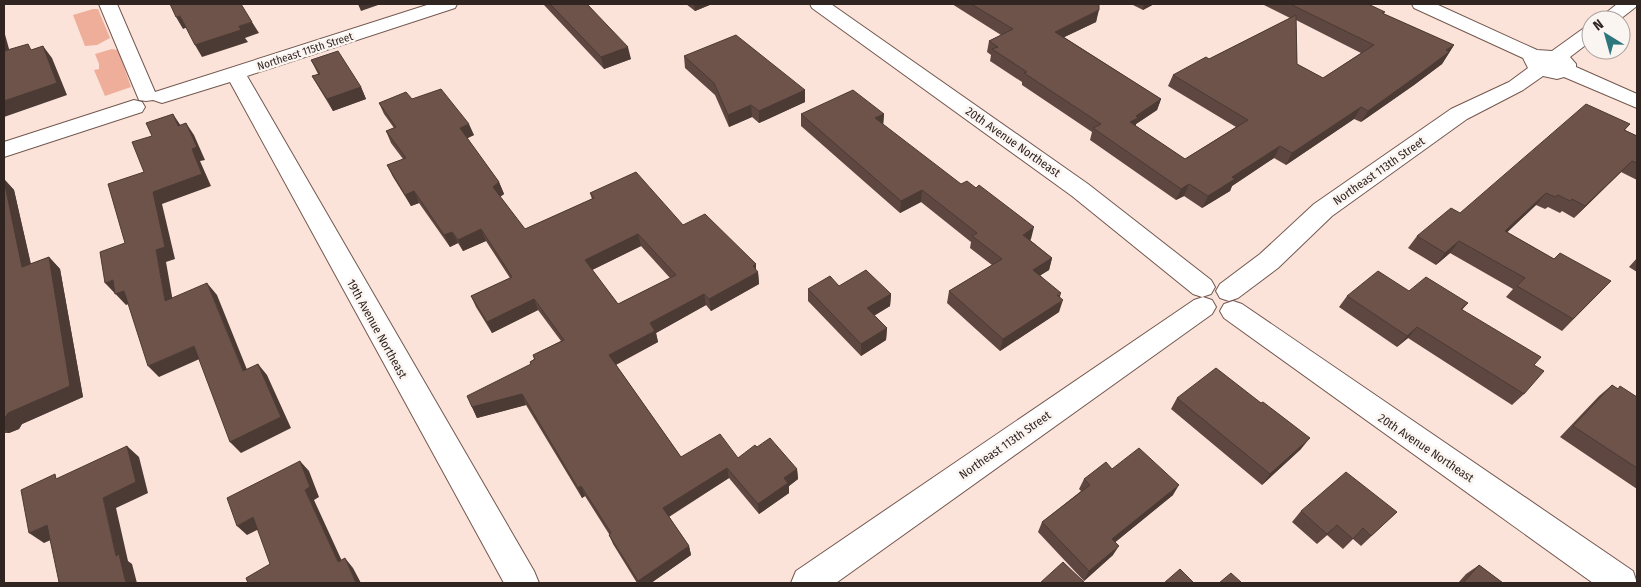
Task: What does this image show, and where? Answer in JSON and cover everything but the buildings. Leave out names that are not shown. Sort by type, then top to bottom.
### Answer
[{"type":"street","points":[[108,4],[147,100]]},
{"type":"street","name":"Northeast 115th Street","points":[[4,150],[147,100],[235,74],[448,4]]},
{"type":"street","name":"20th Avenue Northeast","points":[[818,4],[1080,190],[1202,297]]},
{"type":"street","points":[[1421,4],[1637,102]]},
{"type":"street","name":"Northeast 113th Street","points":[[1231,301],[1324,210],[1459,114],[1516,86],[1581,39]]},
{"type":"street","name":"19th Avenue Northeast","points":[[235,74],[522,583]]},
{"type":"street","points":[[1202,297],[1218,314],[1231,301]]},
{"type":"street","name":"Northeast 113th Street","points":[[808,583],[1202,297]]},
{"type":"street","name":"20th Avenue Northeast","points":[[1231,301],[1364,406],[1496,495],[1621,583]]},
{"type":"shaded area","points":[[98,9],[110,38],[97,45],[85,46],[73,15]]},
{"type":"shaded area","points":[[112,49],[118,50],[131,87],[105,96],[94,70],[99,69],[95,54]]}]
